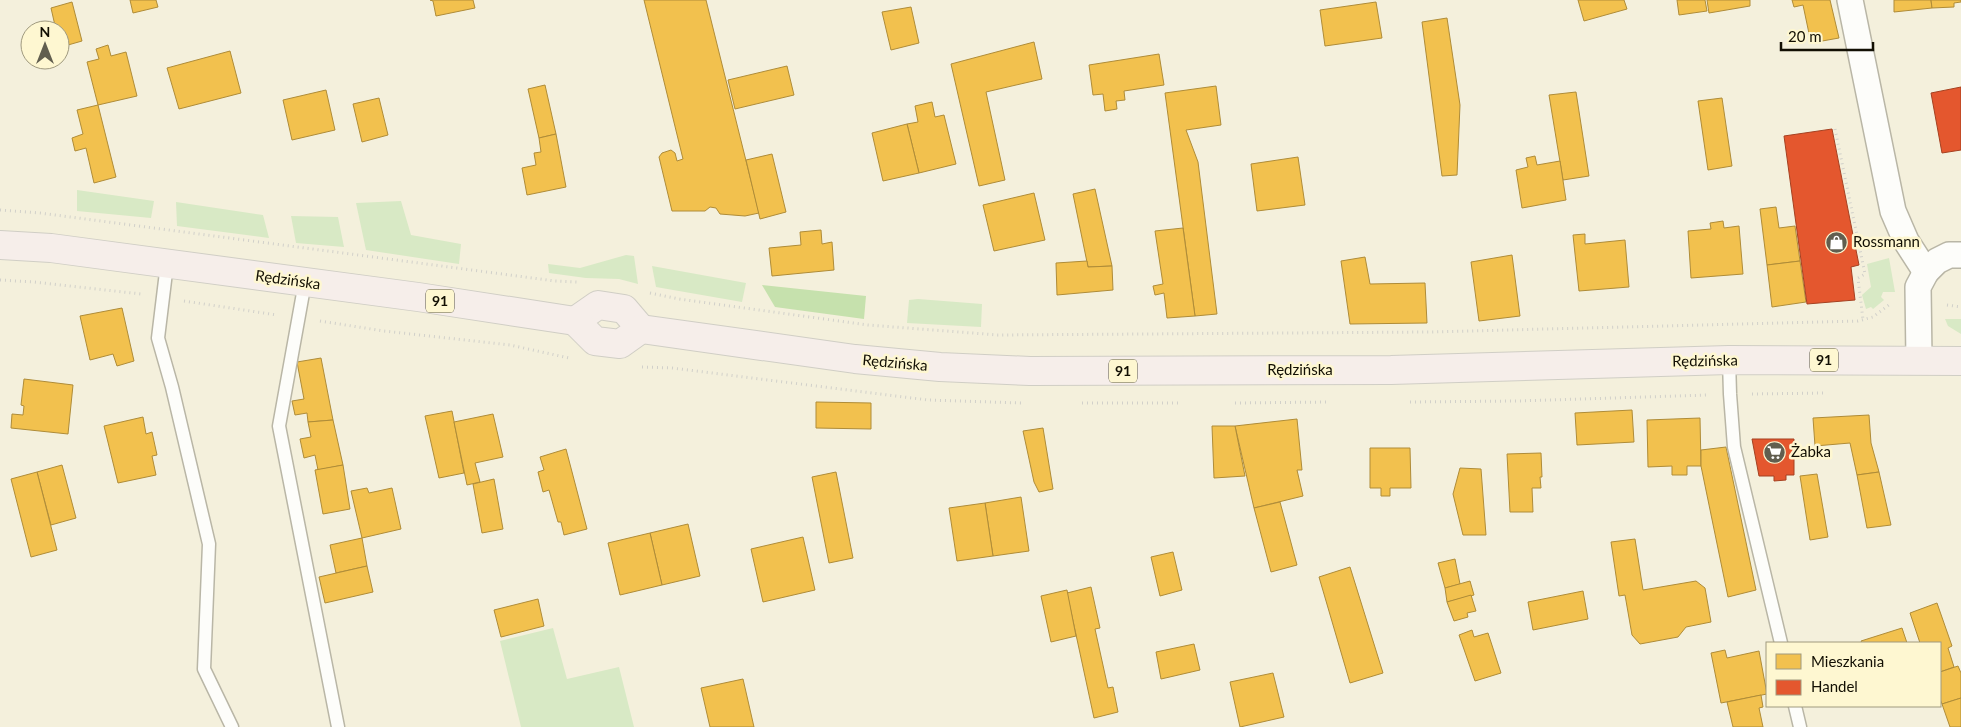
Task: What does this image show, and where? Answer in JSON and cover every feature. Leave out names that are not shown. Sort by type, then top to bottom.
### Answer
[{"type":"main road","name":"Rędzińska","points":[[0,245],[50,248],[575,320]]},
{"type":"main road","points":[[598,304],[624,309],[641,329],[620,344],[595,341],[575,320],[598,304]]},
{"type":"main road","name":"Rędzińska","points":[[641,329],[855,359],[940,367],[1030,371],[1391,370],[1729,360],[1961,361]]},
{"type":"street","points":[[1850,0],[1893,211],[1906,242],[1926,272]]},
{"type":"street","points":[[1919,360],[1918,288],[1926,272],[1937,261],[1949,255],[1961,255]]},
{"type":"lane","points":[[167,264],[158,338],[172,387],[209,544],[204,669],[232,727]]},
{"type":"lane","points":[[305,282],[279,426],[338,727]]},
{"type":"lane","points":[[1729,360],[1734,447],[1781,642]]},
{"type":"lane","points":[[1796,707],[1800,727]]},
{"type":"path","points":[[1835,129],[1865,274],[1858,278],[1863,320]]},
{"type":"path","points":[[0,210],[40,212],[545,280],[584,283]]},
{"type":"path","points":[[644,291],[679,299],[868,325],[998,334],[1430,332],[1863,320],[1873,318],[1888,304]]},
{"type":"green space","points":[[77,190],[154,201],[151,218],[77,211]]},
{"type":"green space","points":[[401,201],[411,235],[461,244],[459,264],[366,250],[356,203]]},
{"type":"green space","points":[[176,202],[263,215],[269,238],[177,226]]},
{"type":"green space","points":[[291,216],[338,217],[344,247],[296,243]]},
{"type":"green space","points":[[626,255],[634,256],[638,284],[619,279],[586,278],[549,273],[548,264],[580,268]]},
{"type":"green space","points":[[1889,258],[1895,292],[1883,292],[1881,297],[1884,300],[1873,309],[1871,307],[1866,309],[1862,295],[1871,287],[1867,264]]},
{"type":"green space","points":[[652,266],[746,283],[742,302],[656,287]]},
{"type":"green space","points":[[762,285],[866,296],[864,319],[775,307]]},
{"type":"green space","points":[[909,300],[982,304],[981,327],[907,323]]},
{"type":"green space","points":[[1945,319],[1961,319],[1961,334],[1948,326]]},
{"type":"green space","points":[[553,628],[567,679],[619,667],[634,727],[521,727],[500,641]]},
{"type":"building: Mieszkania","points":[[130,0],[156,0],[158,7],[133,13]]},
{"type":"building: Mieszkania","points":[[430,0],[473,0],[475,8],[436,16],[433,1]]},
{"type":"building: Mieszkania","points":[[644,0],[706,0],[759,213],[745,216],[720,214],[716,208],[710,207],[705,211],[672,211],[659,157],[662,153],[671,150],[675,153],[677,161],[683,159]]},
{"type":"building: Mieszkania","points":[[1578,0],[1624,0],[1627,9],[1584,21]]},
{"type":"building: Mieszkania","points":[[1677,0],[1705,0],[1707,11],[1679,15]]},
{"type":"building: Mieszkania","points":[[1707,0],[1750,0],[1750,6],[1709,13]]},
{"type":"building: Mieszkania","points":[[1792,0],[1830,0],[1839,38],[1811,43],[1803,5],[1794,7]]},
{"type":"building: Mieszkania","points":[[1894,0],[1931,0],[1932,8],[1894,12]]},
{"type":"building: Mieszkania","points":[[1931,0],[1961,0],[1961,2],[1954,3],[1954,7],[1932,8]]},
{"type":"building: Mieszkania","points":[[72,2],[82,41],[70,44],[70,20],[54,20],[51,8]]},
{"type":"building: Mieszkania","points":[[1376,2],[1382,38],[1325,46],[1320,10]]},
{"type":"building: Mieszkania","points":[[911,7],[919,43],[891,50],[882,12]]},
{"type":"building: Mieszkania","points":[[1447,18],[1460,105],[1457,175],[1442,176],[1422,22]]},
{"type":"building: Mieszkania","points":[[1034,42],[1042,79],[986,92],[1005,180],[979,186],[951,64]]},
{"type":"building: Mieszkania","points":[[108,45],[111,56],[126,52],[137,96],[98,105],[87,62],[99,59],[96,49]]},
{"type":"building: Mieszkania","points":[[230,51],[241,93],[179,109],[167,68]]},
{"type":"building: Mieszkania","points":[[1159,54],[1164,85],[1124,91],[1125,100],[1116,101],[1117,109],[1105,111],[1103,94],[1093,95],[1089,65]]},
{"type":"building: Mieszkania","points":[[787,66],[794,95],[735,109],[728,80]]},
{"type":"building: Mieszkania","points":[[545,85],[556,134],[539,138],[528,89]]},
{"type":"building: Mieszkania","points":[[1216,86],[1221,125],[1186,130],[1198,162],[1217,314],[1195,316],[1165,93]]},
{"type":"building: Mieszkania","points":[[326,90],[335,130],[292,140],[283,100]]},
{"type":"building: Mieszkania","points":[[1576,92],[1589,176],[1563,180],[1549,95]]},
{"type":"building: Mieszkania","points":[[379,98],[388,135],[362,142],[353,104]]},
{"type":"building: Mieszkania","points":[[1722,98],[1732,166],[1708,170],[1698,101]]},
{"type":"building: Mieszkania","points":[[932,102],[935,117],[944,115],[956,164],[919,173],[907,124],[918,122],[915,106]]},
{"type":"building: Mieszkania","points":[[98,105],[116,177],[94,183],[86,148],[75,151],[72,138],[83,134],[77,110]]},
{"type":"building: Mieszkania","points":[[907,124],[919,173],[883,181],[872,133]]},
{"type":"building: Mieszkania","points":[[556,134],[566,187],[527,195],[522,168],[536,165],[534,153],[541,152],[539,138]]},
{"type":"building: Mieszkania","points":[[772,154],[786,212],[760,219],[746,160]]},
{"type":"building: Mieszkania","points":[[1535,156],[1537,165],[1560,161],[1566,200],[1522,208],[1516,170],[1528,167],[1526,158]]},
{"type":"building: Mieszkania","points":[[1298,157],[1305,205],[1257,211],[1251,164]]},
{"type":"building: Mieszkania","points":[[1095,189],[1112,266],[1088,267],[1073,194]]},
{"type":"building: Mieszkania","points":[[1034,193],[1045,240],[994,251],[983,205]]},
{"type":"building: Mieszkania","points":[[1776,207],[1779,228],[1795,226],[1800,261],[1767,265],[1760,209]]},
{"type":"building: Mieszkania","points":[[1723,221],[1724,228],[1739,226],[1743,274],[1691,278],[1688,231],[1711,229],[1710,223]]},
{"type":"building: Mieszkania","points":[[1183,228],[1195,316],[1167,318],[1164,293],[1155,295],[1153,286],[1163,284],[1155,231]]},
{"type":"building: Mieszkania","points":[[821,230],[822,244],[832,242],[834,270],[772,276],[769,248],[801,245],[800,232]]},
{"type":"building: Mieszkania","points":[[1585,234],[1585,244],[1625,240],[1629,287],[1579,291],[1573,235]]},
{"type":"building: Mieszkania","points":[[1512,255],[1520,316],[1479,321],[1471,262]]},
{"type":"building: Mieszkania","points":[[1365,257],[1370,284],[1425,283],[1427,323],[1350,324],[1341,261]]},
{"type":"building: Mieszkania","points":[[1087,261],[1088,267],[1112,266],[1113,290],[1057,295],[1056,263]]},
{"type":"building: Mieszkania","points":[[1800,261],[1806,302],[1772,307],[1767,265]]},
{"type":"building: Mieszkania","points":[[122,308],[134,361],[117,366],[113,354],[90,360],[80,316]]},
{"type":"building: Mieszkania","points":[[321,358],[333,420],[308,422],[307,413],[295,415],[292,401],[304,399],[297,362]]},
{"type":"building: Mieszkania","points":[[24,379],[73,385],[68,434],[11,428],[12,414],[23,415],[24,406],[21,405]]},
{"type":"building: Mieszkania","points":[[816,402],[871,403],[871,429],[816,428]]},
{"type":"building: Mieszkania","points":[[1632,410],[1634,442],[1577,445],[1575,413]]},
{"type":"building: Mieszkania","points":[[452,411],[464,473],[439,478],[425,416]]},
{"type":"building: Mieszkania","points":[[493,414],[503,457],[475,463],[480,482],[467,485],[454,422]]},
{"type":"building: Mieszkania","points":[[1869,415],[1871,443],[1879,472],[1857,475],[1850,443],[1815,446],[1813,418]]},
{"type":"building: Mieszkania","points":[[143,417],[146,434],[152,432],[157,455],[152,456],[156,475],[118,483],[104,426]]},
{"type":"building: Mieszkania","points":[[1700,418],[1701,466],[1687,466],[1687,475],[1672,475],[1672,466],[1648,467],[1647,420]]},
{"type":"building: Mieszkania","points":[[1297,419],[1302,470],[1297,470],[1303,496],[1254,508],[1235,426]]},
{"type":"building: Mieszkania","points":[[333,420],[343,465],[318,470],[315,455],[304,458],[300,439],[311,437],[308,422]]},
{"type":"building: Mieszkania","points":[[1212,426],[1235,426],[1245,476],[1214,478]]},
{"type":"building: Mieszkania","points":[[1043,428],[1053,489],[1039,492],[1034,482],[1023,431]]},
{"type":"building: Mieszkania","points":[[1726,447],[1756,590],[1728,597],[1701,466],[1701,450]]},
{"type":"building: Mieszkania","points":[[1370,448],[1410,448],[1411,488],[1390,488],[1390,496],[1381,496],[1381,488],[1370,488]]},
{"type":"building: Mieszkania","points":[[566,449],[587,529],[564,535],[561,522],[558,522],[549,490],[543,492],[538,472],[544,470],[540,457]]},
{"type":"building: Mieszkania","points":[[1541,453],[1541,488],[1532,488],[1533,512],[1510,512],[1507,454]]},
{"type":"building: Mieszkania","points":[[62,465],[76,518],[51,525],[37,472]]},
{"type":"building: Mieszkania","points":[[343,465],[350,509],[323,514],[315,470]]},
{"type":"building: Mieszkania","points":[[1460,468],[1481,469],[1486,535],[1463,535],[1453,494]]},
{"type":"building: Mieszkania","points":[[37,472],[57,550],[31,557],[11,479]]},
{"type":"building: Mieszkania","points":[[836,472],[853,558],[829,563],[812,477]]},
{"type":"building: Mieszkania","points":[[1879,472],[1891,525],[1867,528],[1857,475]]},
{"type":"building: Mieszkania","points":[[1817,474],[1828,537],[1810,540],[1800,476]]},
{"type":"building: Mieszkania","points":[[494,479],[503,529],[482,533],[473,484]]},
{"type":"building: Mieszkania","points":[[367,488],[369,493],[392,488],[401,529],[362,538],[351,491]]},
{"type":"building: Mieszkania","points":[[1021,497],[1029,551],[993,556],[985,503]]},
{"type":"building: Mieszkania","points":[[1280,502],[1297,565],[1271,572],[1254,508]]},
{"type":"building: Mieszkania","points":[[985,503],[993,556],[957,561],[949,508]]},
{"type":"building: Mieszkania","points":[[688,524],[700,576],[662,585],[650,533]]},
{"type":"building: Mieszkania","points":[[650,533],[662,585],[620,595],[608,543]]},
{"type":"building: Mieszkania","points":[[803,537],[815,590],[763,602],[751,549]]},
{"type":"building: Mieszkania","points":[[362,538],[367,566],[336,573],[330,545]]},
{"type":"building: Mieszkania","points":[[1635,539],[1643,590],[1696,581],[1705,588],[1711,622],[1686,627],[1678,637],[1640,644],[1632,635],[1625,595],[1619,596],[1611,542]]},
{"type":"building: Mieszkania","points":[[1173,552],[1182,590],[1160,596],[1151,557]]},
{"type":"building: Mieszkania","points":[[1455,559],[1460,584],[1445,588],[1438,563]]},
{"type":"building: Mieszkania","points":[[367,566],[373,592],[325,603],[319,577]]},
{"type":"building: Mieszkania","points":[[1350,567],[1383,673],[1350,683],[1319,577]]},
{"type":"building: Mieszkania","points":[[1470,581],[1474,595],[1447,602],[1445,588]]},
{"type":"building: Mieszkania","points":[[1091,587],[1100,628],[1095,629],[1108,688],[1113,687],[1118,712],[1094,718],[1067,593]]},
{"type":"building: Mieszkania","points":[[1067,590],[1076,636],[1051,642],[1041,596]]},
{"type":"building: Mieszkania","points":[[1583,591],[1588,619],[1533,630],[1528,602]]},
{"type":"building: Mieszkania","points":[[1471,595],[1476,611],[1467,613],[1468,617],[1454,621],[1447,602]]},
{"type":"building: Mieszkania","points":[[538,599],[544,626],[501,637],[494,610]]},
{"type":"building: Mieszkania","points":[[1937,603],[1952,646],[1948,648],[1954,667],[1941,672],[1941,642],[1920,642],[1910,613]]},
{"type":"building: Mieszkania","points":[[1902,628],[1907,642],[1862,642]]},
{"type":"building: Mieszkania","points":[[1472,630],[1474,637],[1488,633],[1501,673],[1475,681],[1459,635]]},
{"type":"building: Mieszkania","points":[[1194,644],[1200,670],[1161,679],[1156,652]]},
{"type":"building: Mieszkania","points":[[1725,650],[1727,658],[1759,651],[1766,694],[1721,703],[1711,653]]},
{"type":"building: Mieszkania","points":[[1958,666],[1961,673],[1961,698],[1942,704],[1941,672]]},
{"type":"building: Mieszkania","points":[[1273,673],[1284,717],[1240,727],[1230,682]]},
{"type":"building: Mieszkania","points":[[743,679],[754,727],[710,727],[701,688]]},
{"type":"building: Mieszkania","points":[[1761,695],[1763,707],[1759,708],[1763,727],[1733,727],[1727,702]]},
{"type":"building: Mieszkania","points":[[1961,698],[1961,727],[1950,727],[1942,704]]},
{"type":"building: Handel","points":[[1961,87],[1961,150],[1942,153],[1931,93]]},
{"type":"building: Handel","points":[[1832,129],[1859,265],[1851,267],[1855,300],[1807,304],[1784,136]]},
{"type":"building: Handel","points":[[1752,439],[1794,439],[1794,475],[1786,475],[1786,480],[1774,481],[1774,476],[1759,476]]},
{"type":"place","name":"Rossmann","points":[[1837,242]]},
{"type":"place","name":"Żabka","points":[[1775,452]]}]
